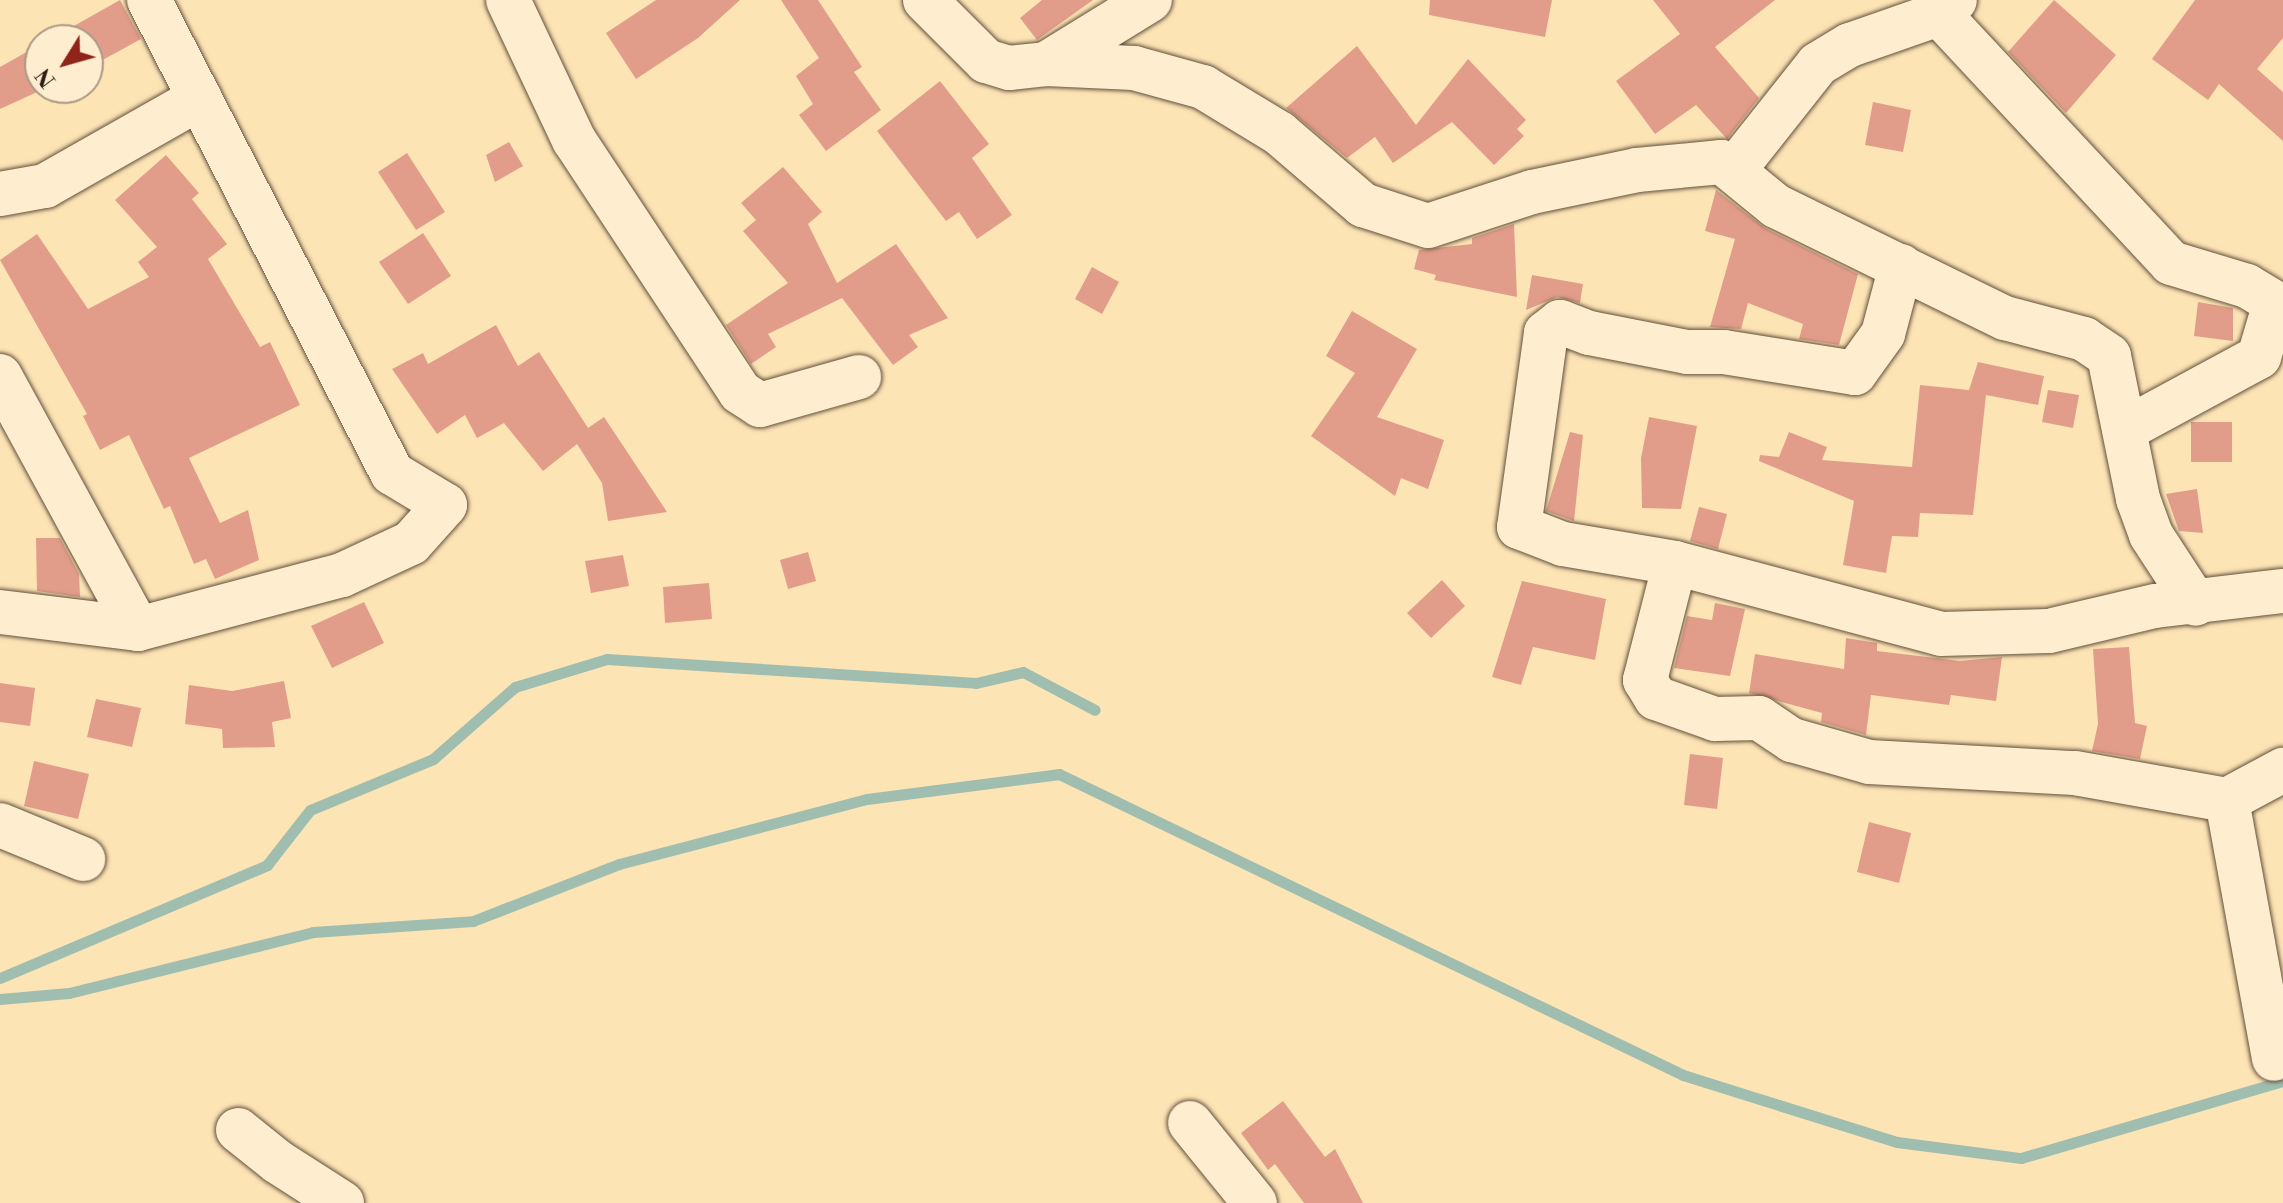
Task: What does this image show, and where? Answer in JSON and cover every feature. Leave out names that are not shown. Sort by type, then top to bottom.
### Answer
[{"type":"street","points":[[0,612],[138,629],[342,575],[411,543],[445,505],[392,473],[149,0]]},
{"type":"street","points":[[508,0],[574,140],[740,392],[760,405],[859,377]]},
{"type":"street","points":[[925,0],[986,61],[1009,68],[1046,64],[1134,68],[1203,87],[1279,133],[1363,205],[1428,226],[1532,192],[1637,170],[1722,162],[1776,206],[2005,318],[2084,339],[2109,356],[2151,535],[2196,604]]},
{"type":"street","points":[[1046,64],[1150,0]]},
{"type":"street","points":[[1734,170],[1818,64],[1850,45],[1947,7],[2171,263],[2247,286],[2275,303],[2259,357],[2124,430]]},
{"type":"street","points":[[0,194],[45,186],[200,98]]},
{"type":"street","points":[[1901,266],[1883,334],[1855,373],[1724,352],[1687,352],[1589,333],[1560,322],[1546,333],[1519,527],[1563,544],[1675,563],[1941,634],[2049,631],[2155,606],[2196,604],[2283,591]]},
{"type":"street","points":[[0,376],[138,629]]},
{"type":"street","points":[[1675,563],[1645,680],[1656,698],[1715,719],[1759,718],[1792,740],[1869,762],[2075,773],[2227,800],[2283,770]]},
{"type":"street","points":[[2227,800],[2274,1059]]},
{"type":"street","points":[[0,825],[83,859]]},
{"type":"street","points":[[1190,1123],[1255,1203]]},
{"type":"street","points":[[238,1130],[278,1162],[342,1203]]},
{"type":"building","points":[[120,0],[141,39],[104,59],[104,24],[77,24]]},
{"type":"building","points":[[656,0],[740,0],[698,38],[636,79],[606,33]]},
{"type":"building","points":[[781,0],[818,0],[862,67],[854,72],[881,110],[826,151],[799,115],[813,104],[796,76],[819,58]]},
{"type":"building","points":[[1042,0],[1093,0],[1037,40],[1020,18]]},
{"type":"building","points":[[1430,0],[1552,0],[1545,37],[1429,15]]},
{"type":"building","points":[[1653,0],[1775,0],[1715,47],[1759,98],[1727,139],[1696,105],[1655,134],[1616,81],[1680,34]]},
{"type":"building","points":[[2054,0],[2116,55],[2066,113],[2008,52]]},
{"type":"building","points":[[2195,0],[2283,0],[2283,38],[2257,69],[2283,92],[2283,141],[2219,84],[2208,100],[2152,59]]},
{"type":"building","points":[[1357,46],[1416,125],[1468,59],[1526,120],[1517,129],[1524,136],[1494,165],[1452,122],[1393,163],[1375,137],[1347,158],[1286,108]]},
{"type":"building","points":[[24,53],[24,98],[0,109],[0,67]]},
{"type":"building","points":[[940,81],[989,144],[972,158],[1012,215],[977,239],[959,212],[946,221],[877,131]]},
{"type":"building","points":[[1873,102],[1911,110],[1903,152],[1865,145]]},
{"type":"building","points":[[509,142],[523,166],[495,182],[486,155]]},
{"type":"building","points":[[407,153],[445,212],[416,230],[378,172]]},
{"type":"building","points":[[166,155],[199,193],[192,199],[227,244],[208,259],[260,347],[270,342],[300,405],[189,458],[220,523],[248,510],[259,560],[215,579],[206,559],[194,564],[170,506],[164,509],[129,435],[100,450],[83,416],[87,414],[0,260],[37,234],[88,309],[149,277],[138,262],[157,247],[115,200]]},
{"type":"building","points":[[783,167],[822,212],[808,224],[837,283],[896,244],[948,318],[909,335],[918,347],[893,365],[842,298],[768,334],[776,347],[751,364],[726,325],[788,283],[743,231],[756,220],[741,203]]},
{"type":"building","points":[[1716,190],[1765,228],[1858,274],[1839,345],[1799,339],[1803,324],[1748,303],[1741,329],[1710,327],[1735,239],[1705,231]]},
{"type":"building","points":[[1514,224],[1517,297],[1434,280],[1436,275],[1414,269],[1419,250],[1472,244],[1472,238]]},
{"type":"building","points":[[423,233],[451,276],[408,304],[379,262]]},
{"type":"building","points":[[1092,267],[1119,282],[1102,314],[1075,299]]},
{"type":"building","points":[[1532,275],[1583,284],[1580,303],[1557,297],[1526,310]]},
{"type":"building","points":[[2198,302],[2233,308],[2233,341],[2194,336]]},
{"type":"building","points":[[1352,311],[1417,349],[1377,417],[1444,440],[1428,489],[1401,478],[1395,496],[1311,436],[1355,373],[1326,356]]},
{"type":"building","points":[[496,325],[518,366],[539,352],[588,428],[604,417],[667,512],[608,521],[602,483],[577,444],[543,471],[504,423],[477,438],[465,415],[437,434],[392,369],[423,353],[428,364]]},
{"type":"building","points":[[1978,362],[2044,376],[2038,405],[1986,395],[1973,515],[1920,513],[1918,537],[1892,536],[1886,573],[1843,565],[1854,501],[1759,461],[1760,455],[1779,457],[1789,432],[1827,447],[1822,460],[1912,467],[1920,385],[1969,390]]},
{"type":"building","points":[[2048,390],[2079,395],[2073,428],[2042,422]]},
{"type":"building","points":[[1649,417],[1697,426],[1681,509],[1642,508],[1641,458]]},
{"type":"building","points":[[2191,422],[2232,422],[2232,462],[2191,462]]},
{"type":"building","points":[[1570,432],[1583,435],[1574,521],[1546,511]]},
{"type":"building","points":[[2197,489],[2203,533],[2179,531],[2166,494]]},
{"type":"building","points":[[1699,507],[1727,514],[1718,549],[1690,541]]},
{"type":"building","points":[[36,538],[60,538],[79,574],[80,597],[37,591]]},
{"type":"building","points":[[808,552],[816,581],[788,589],[780,560]]},
{"type":"building","points":[[623,555],[629,586],[591,593],[585,561]]},
{"type":"building","points":[[1442,580],[1465,606],[1431,638],[1407,613]]},
{"type":"building","points":[[1522,581],[1606,599],[1595,660],[1533,647],[1521,685],[1492,677]]},
{"type":"building","points":[[709,583],[712,619],[665,623],[663,587]]},
{"type":"building","points":[[364,602],[384,643],[332,668],[311,626]]},
{"type":"building","points":[[1715,603],[1745,609],[1730,676],[1674,668],[1687,616],[1712,620]]},
{"type":"building","points":[[1846,638],[1877,643],[1877,651],[1960,661],[2002,657],[1996,701],[1951,695],[1949,705],[1871,695],[1866,735],[1821,722],[1822,713],[1749,693],[1755,654],[1844,669]]},
{"type":"building","points":[[2129,647],[2135,723],[2147,726],[2140,759],[2092,751],[2098,724],[2093,649]]},
{"type":"building","points":[[284,681],[291,718],[272,722],[275,747],[223,748],[222,729],[185,724],[189,685],[232,691]]},
{"type":"building","points":[[0,683],[35,688],[30,726],[0,722]]},
{"type":"building","points":[[96,699],[141,708],[132,747],[87,737]]},
{"type":"building","points":[[1690,754],[1723,758],[1717,809],[1684,805]]},
{"type":"building","points":[[34,761],[89,774],[78,819],[24,806]]},
{"type":"building","points":[[1869,822],[1911,833],[1899,883],[1857,872]]},
{"type":"building","points":[[1283,1101],[1325,1157],[1335,1149],[1363,1203],[1304,1203],[1275,1164],[1268,1170],[1241,1133]]},
{"type":"waterway","points":[[0,978],[267,865],[310,810],[433,759],[515,687],[607,659],[976,683],[1023,672],[1095,710]]},
{"type":"waterway","points":[[0,999],[69,993],[313,932],[473,921],[619,864],[867,799],[1059,774],[1683,1075],[1897,1142],[2021,1158],[2283,1081]]}]
